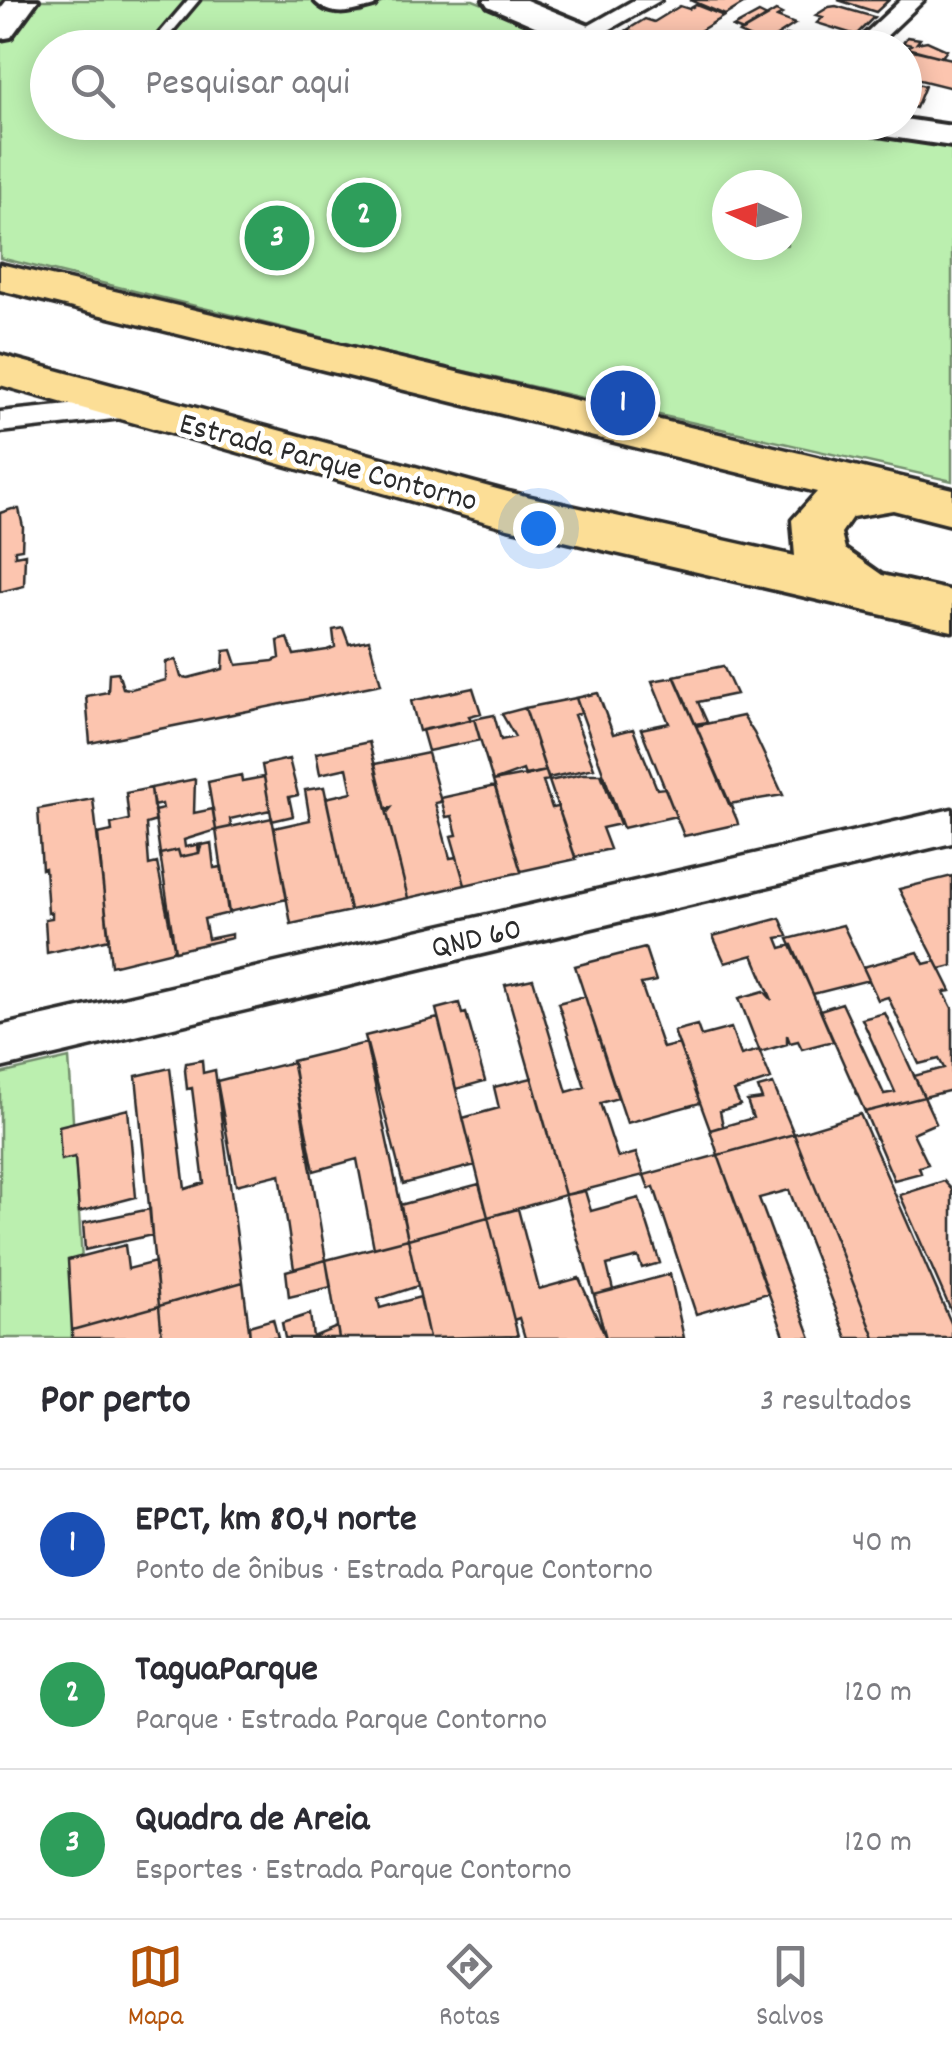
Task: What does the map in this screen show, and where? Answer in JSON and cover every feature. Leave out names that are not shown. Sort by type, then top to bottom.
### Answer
[{"type":"highway","points":[[0,277],[885,495],[952,507]]},
{"type":"highway","name":"Estrada Parque Contorno","points":[[0,370],[508,510],[952,611]]},
{"type":"highway","points":[[872,595],[821,560],[814,529],[821,512],[831,504],[885,495]]},
{"type":"street","points":[[0,30],[23,0]]},
{"type":"street","points":[[330,0],[349,5],[363,0]]},
{"type":"street","points":[[500,0],[575,30]]},
{"type":"street","points":[[593,30],[650,0]]},
{"type":"street","points":[[880,30],[913,0]]},
{"type":"street","points":[[922,132],[952,136]]},
{"type":"street","points":[[0,422],[139,408]]},
{"type":"street","name":"QND 60","points":[[0,1047],[952,826]]},
{"type":"lane","points":[[168,30],[194,0]]},
{"type":"green space","points":[[0,0],[313,0],[336,15],[361,13],[387,0],[473,0],[550,30],[30,30],[30,140],[917,140],[952,146],[952,481],[415,360],[0,258]]},
{"type":"green space","points":[[69,1058],[87,1338],[0,1338],[0,1074]]},
{"type":"building","points":[[690,0],[745,0],[748,1],[725,15]]},
{"type":"building","points":[[838,0],[889,0],[876,12]]},
{"type":"building","points":[[696,5],[724,16],[701,30],[627,30],[645,19],[654,22],[680,6],[689,9]]},
{"type":"building","points":[[836,6],[874,17],[861,30],[840,30],[817,23],[823,17],[816,15]]},
{"type":"building","points":[[776,11],[782,14],[777,17],[795,24],[786,30],[744,30]]},
{"type":"building","points":[[759,13],[767,17],[745,30],[733,27]]},
{"type":"building","points":[[922,42],[947,50],[942,57],[922,52]]},
{"type":"building","points":[[922,52],[952,59],[952,88],[922,80]]},
{"type":"building","points":[[19,509],[23,527],[22,549],[15,550],[15,556],[25,554],[24,586],[0,592],[0,513]]},
{"type":"building","points":[[343,628],[349,644],[369,640],[381,684],[90,743],[86,696],[108,692],[109,673],[118,672],[123,688],[131,689],[166,680],[166,662],[176,660],[181,677],[188,678],[223,669],[224,651],[232,650],[237,665],[273,661],[280,658],[278,641],[288,638],[294,655],[327,650],[335,647],[333,630]]},
{"type":"building","points":[[723,666],[736,694],[698,702],[707,722],[695,724],[674,676]]},
{"type":"building","points":[[675,677],[738,824],[684,836],[641,729],[669,723],[652,681]]},
{"type":"building","points":[[473,688],[481,713],[469,716],[471,720],[419,731],[411,701]]},
{"type":"building","points":[[598,693],[613,734],[633,729],[657,789],[665,788],[676,816],[623,828],[576,698]]},
{"type":"building","points":[[576,698],[581,713],[574,715],[594,768],[548,778],[525,708]]},
{"type":"building","points":[[525,708],[546,771],[525,776],[523,770],[493,781],[474,719],[494,715],[501,740],[515,737],[502,714]]},
{"type":"building","points":[[743,716],[783,795],[729,804],[696,726]]},
{"type":"building","points":[[474,719],[480,740],[428,751],[422,730]]},
{"type":"building","points":[[369,742],[408,898],[350,910],[326,798],[352,792],[347,768],[320,774],[316,753]]},
{"type":"building","points":[[428,753],[441,802],[435,803],[450,858],[457,857],[465,885],[408,898],[387,813],[391,808],[386,809],[375,764]]},
{"type":"building","points":[[289,759],[298,795],[289,797],[293,816],[272,821],[262,765]]},
{"type":"building","points":[[546,771],[549,780],[543,781],[552,808],[558,807],[576,859],[521,871],[493,781]]},
{"type":"building","points":[[601,774],[620,824],[602,828],[610,849],[575,857],[549,781]]},
{"type":"building","points":[[241,775],[242,781],[264,777],[270,810],[230,819],[231,827],[216,830],[208,782]]},
{"type":"building","points":[[195,779],[194,813],[213,809],[216,830],[184,840],[185,847],[202,844],[199,853],[180,857],[178,850],[160,854],[154,811],[163,809],[162,804],[153,806],[151,788]]},
{"type":"building","points":[[495,786],[521,872],[465,885],[451,836],[457,835],[452,816],[446,817],[441,798]]},
{"type":"building","points":[[324,787],[350,911],[291,924],[274,828],[310,820],[305,790]]},
{"type":"building","points":[[151,788],[156,821],[146,824],[149,865],[157,863],[174,947],[173,951],[111,966],[98,834],[112,831],[111,824],[129,820],[126,793]]},
{"type":"building","points":[[93,799],[109,939],[47,953],[45,919],[52,918],[52,912],[48,913],[38,809]]},
{"type":"building","points":[[272,818],[287,899],[228,912],[216,830]]},
{"type":"building","points":[[211,843],[214,868],[222,867],[229,913],[204,919],[208,939],[232,934],[232,938],[175,951],[160,854],[178,850],[180,857],[199,853],[198,846]]},
{"type":"building","points":[[952,876],[952,966],[940,969],[899,889]]},
{"type":"building","points":[[780,918],[788,936],[777,938],[781,948],[792,945],[833,1041],[802,1049],[798,1041],[790,1043],[787,1035],[787,1044],[760,1052],[739,998],[764,991],[772,1000],[753,955],[725,963],[713,936]]},
{"type":"building","points":[[843,925],[869,980],[813,994],[788,939]]},
{"type":"building","points":[[645,948],[656,981],[641,984],[663,1048],[679,1044],[700,1103],[627,1123],[575,966]]},
{"type":"building","points":[[918,952],[924,964],[936,961],[951,991],[944,992],[952,1008],[952,1090],[924,1097],[914,1076],[944,1068],[939,1059],[919,1064],[888,997],[878,1000],[863,967]]},
{"type":"building","points":[[533,979],[567,1092],[585,1087],[558,1003],[585,996],[618,1098],[600,1103],[618,1158],[636,1153],[644,1175],[565,1195],[505,985]]},
{"type":"building","points":[[459,1003],[462,1014],[466,1013],[485,1081],[456,1089],[436,1009]]},
{"type":"building","points":[[842,1003],[884,1094],[895,1092],[862,1019],[885,1013],[924,1097],[865,1112],[820,1010]]},
{"type":"building","points":[[438,1018],[475,1165],[403,1184],[365,1036]]},
{"type":"building","points":[[697,1025],[701,1036],[731,1028],[741,1055],[759,1050],[771,1079],[734,1091],[740,1105],[720,1111],[723,1126],[710,1130],[674,1031]]},
{"type":"building","points":[[366,1043],[408,1239],[374,1248],[357,1159],[314,1171],[292,1061]]},
{"type":"building","points":[[202,1060],[203,1073],[215,1070],[243,1282],[159,1306],[136,1076],[170,1068],[185,1189],[204,1183],[192,1088],[187,1089],[185,1070],[186,1063]]},
{"type":"building","points":[[293,1062],[326,1260],[294,1269],[280,1174],[236,1185],[217,1081]]},
{"type":"building","points":[[532,1078],[565,1195],[488,1217],[463,1118],[499,1108],[494,1087]]},
{"type":"building","points":[[773,1084],[794,1134],[718,1155],[710,1130],[753,1118],[747,1101],[762,1099],[758,1088]]},
{"type":"building","points":[[924,1097],[936,1123],[913,1133],[928,1164],[919,1167],[921,1173],[894,1180],[865,1112]]},
{"type":"building","points":[[128,1109],[136,1197],[79,1212],[75,1157],[61,1160],[59,1126]]},
{"type":"building","points":[[860,1114],[952,1325],[952,1338],[875,1338],[794,1134]]},
{"type":"building","points":[[794,1134],[875,1338],[847,1338],[789,1190],[759,1198],[811,1338],[785,1338],[718,1155]]},
{"type":"building","points":[[718,1155],[768,1293],[696,1314],[654,1187],[649,1189],[644,1175]]},
{"type":"building","points":[[944,1181],[952,1190],[952,1313],[900,1195]]},
{"type":"building","points":[[479,1184],[488,1217],[408,1239],[400,1205]]},
{"type":"building","points":[[585,1191],[591,1211],[639,1198],[660,1263],[642,1268],[638,1257],[607,1265],[613,1290],[594,1295],[565,1195]]},
{"type":"building","points":[[150,1209],[152,1235],[85,1250],[83,1223]]},
{"type":"building","points":[[518,1209],[539,1289],[579,1278],[606,1338],[525,1338],[519,1318],[514,1320],[488,1217]]},
{"type":"building","points":[[488,1217],[518,1336],[429,1338],[408,1239]]},
{"type":"building","points":[[408,1239],[418,1286],[378,1299],[380,1308],[420,1297],[429,1338],[339,1338],[326,1260]]},
{"type":"building","points":[[125,1245],[128,1269],[155,1262],[159,1306],[72,1330],[68,1260]]},
{"type":"building","points":[[326,1260],[331,1287],[289,1297],[286,1271]]},
{"type":"building","points":[[670,1274],[684,1338],[606,1338],[594,1295]]},
{"type":"building","points":[[243,1282],[250,1338],[162,1338],[159,1306]]},
{"type":"building","points":[[159,1306],[162,1338],[72,1338],[72,1330]]},
{"type":"building","points":[[310,1314],[313,1337],[337,1327],[339,1338],[285,1338],[282,1323]]},
{"type":"building","points":[[273,1319],[278,1338],[250,1338],[249,1326]]},
{"type":"place","name":"TaguaParque","points":[[364,215]]},
{"type":"place","name":"Quadra de Areia","points":[[277,238]]},
{"type":"place","name":"EPCT, km 80,4 norte","points":[[623,403]]}]
